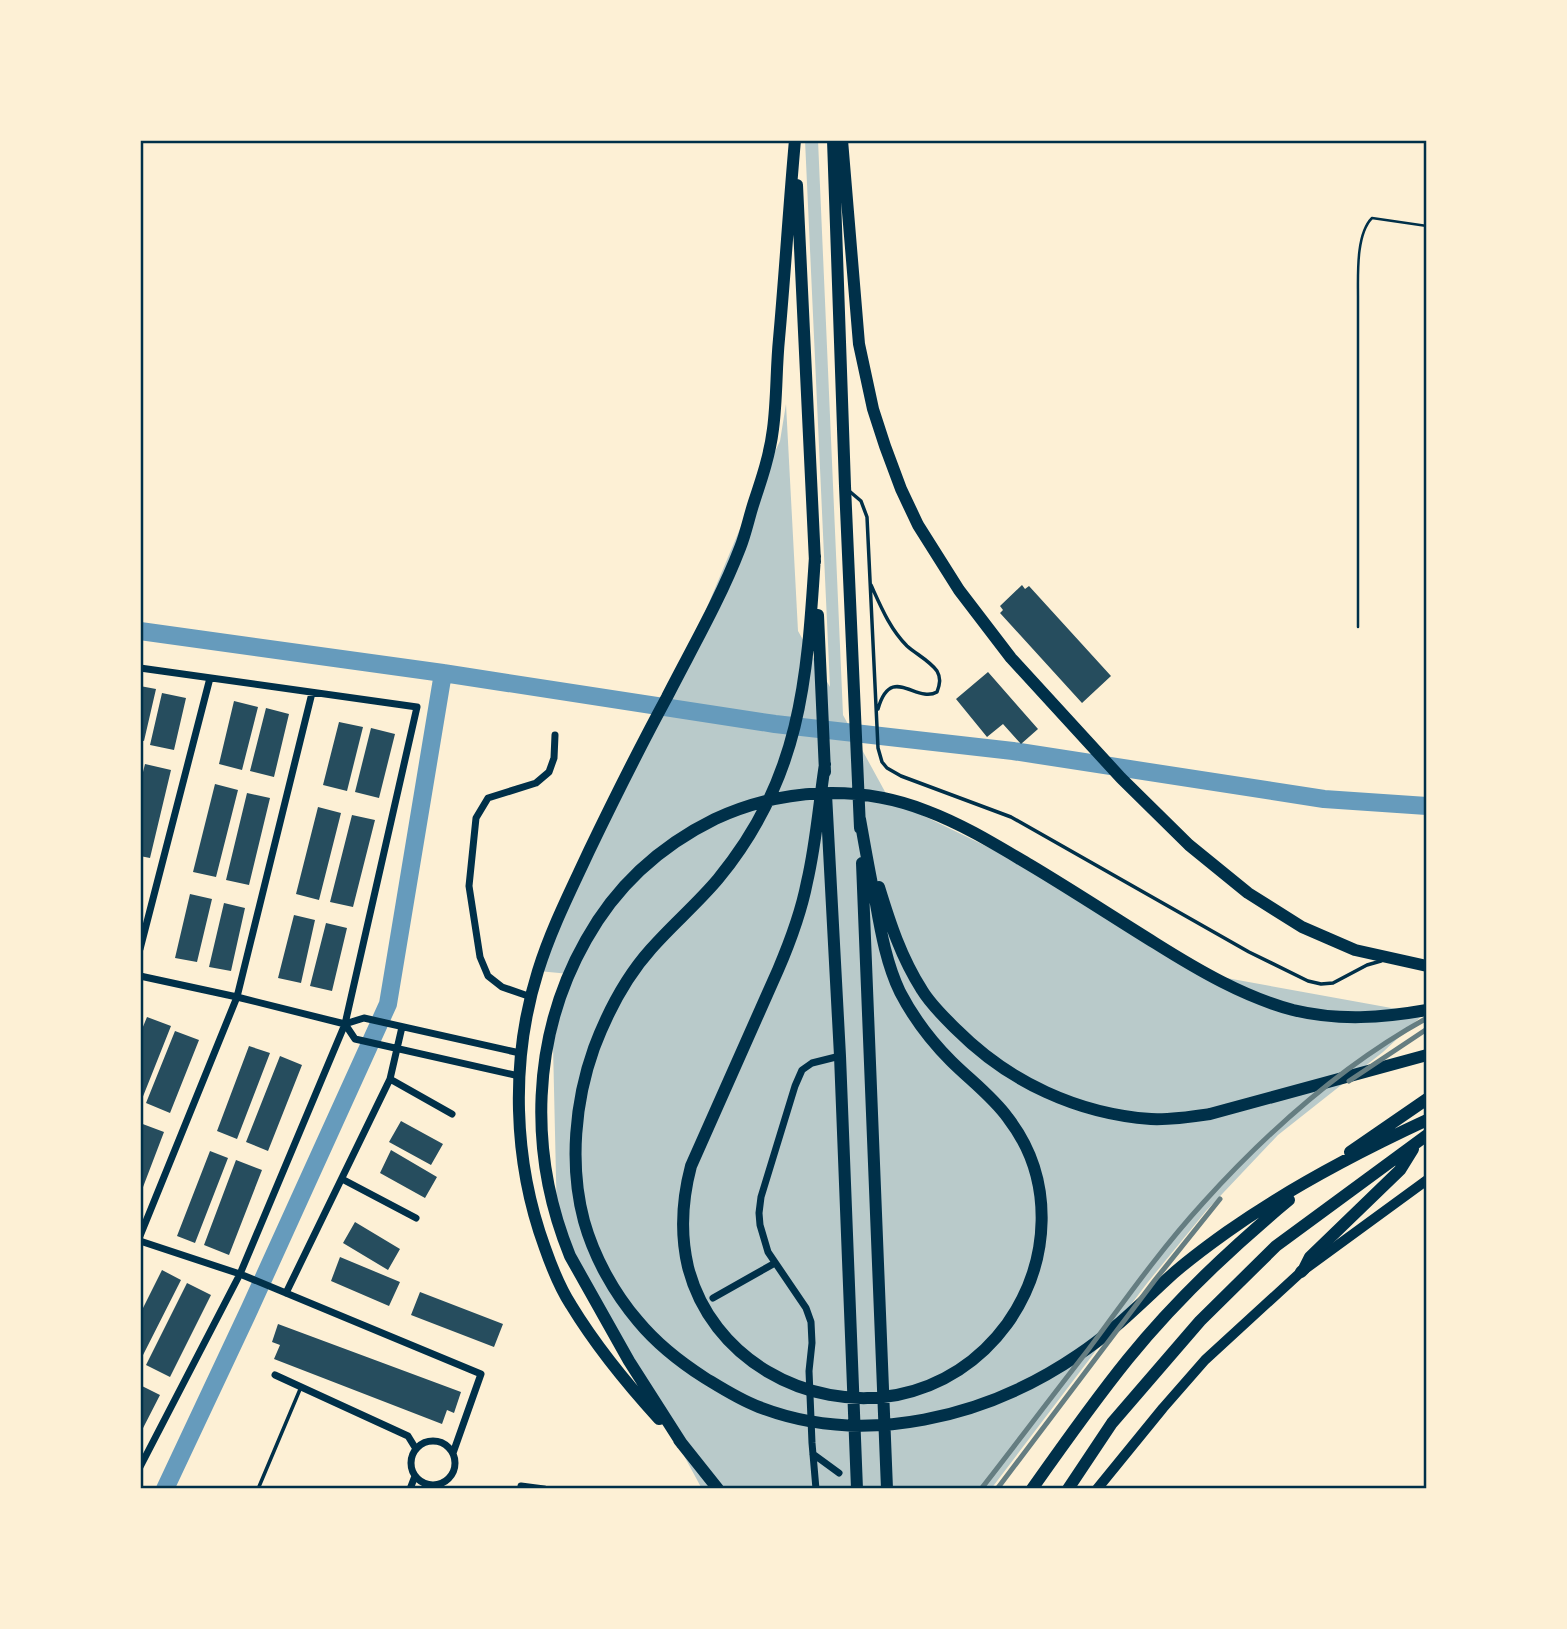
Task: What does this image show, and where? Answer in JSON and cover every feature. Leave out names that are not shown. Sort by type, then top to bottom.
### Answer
[{"type":"main road","points":[[795,140],[840,1056],[857,1489]]},
{"type":"main road","points":[[718,1489],[682,1444],[634,1392],[569,1303],[539,1231],[528,1193],[522,1145],[520,1053],[538,971],[557,919],[604,821],[695,645],[740,548],[761,481],[773,433],[795,140]]},
{"type":"main road","points":[[833,140],[887,1489]]},
{"type":"main road","points":[[842,140],[859,344],[873,409],[901,489],[918,525],[975,612],[1011,658],[1121,778],[1189,845],[1248,893],[1302,927],[1355,950],[1427,966]]},
{"type":"main road","points":[[814,556],[807,666],[791,742],[777,782],[736,856],[627,979],[607,1014],[581,1091],[576,1163],[584,1222],[609,1278],[635,1318],[651,1336],[689,1368],[737,1397],[787,1416],[842,1426],[864,1426],[907,1423],[945,1415],[1007,1394],[1075,1357],[1126,1318],[1200,1251],[1231,1229],[1320,1175],[1427,1120]]},
{"type":"main road","points":[[825,764],[813,854],[800,909],[778,970],[691,1166],[683,1217],[687,1262],[700,1298],[716,1324],[737,1349],[763,1370],[794,1386],[832,1397],[873,1399],[911,1392],[944,1379],[962,1369],[988,1347],[1015,1312],[1028,1285],[1038,1257],[1042,1209],[1035,1169],[1019,1134],[994,1101],[938,1048],[900,991],[884,945],[860,819]]},
{"type":"main road","points":[[682,1444],[579,1275],[562,1237],[548,1187],[541,1129],[544,1063],[552,1019],[582,947],[597,920],[632,876],[660,853],[700,827],[750,805],[785,797],[835,792],[866,795],[901,803],[925,810],[965,828],[1046,874],[1191,965],[1268,1001],[1318,1015],[1361,1018],[1427,1010]]},
{"type":"main road","points":[[860,819],[890,924],[924,993],[938,1011],[983,1054],[1043,1091],[1105,1112],[1153,1119],[1181,1118],[1237,1108],[1427,1055]]},
{"type":"main road","points":[[1032,1489],[1101,1392],[1188,1292],[1245,1237],[1326,1169],[1427,1099]]},
{"type":"main road","points":[[1301,1272],[1310,1257],[1401,1170],[1422,1139]]},
{"type":"main road","points":[[1068,1489],[1112,1423],[1200,1321],[1276,1246],[1422,1139]]},
{"type":"main road","points":[[1097,1489],[1146,1427],[1205,1360],[1301,1272],[1427,1180]]},
{"type":"street","points":[[140,668],[417,707],[345,1024],[240,1274],[140,1467]]},
{"type":"street","points":[[140,949],[210,678]]},
{"type":"street","points":[[313,693],[237,997],[140,1239],[253,1279],[481,1374],[453,1453],[453,1474],[448,1480],[434,1486],[427,1485],[415,1476]]},
{"type":"street","points":[[531,998],[502,987],[488,976],[480,957],[469,886],[470,873],[476,818],[488,798],[536,783],[549,772],[554,758],[555,735]]},
{"type":"street","points":[[140,976],[345,1024],[364,1018],[520,1053]]},
{"type":"street","points":[[345,1024],[355,1039],[519,1076]]},
{"type":"street","points":[[286,1293],[390,1079],[402,1027]]},
{"type":"street","points":[[816,1489],[809,1371],[811,1322],[806,1308],[768,1252],[759,1213],[761,1197],[802,1070],[812,1063],[840,1056]]},
{"type":"street","points":[[390,1079],[452,1114]]},
{"type":"street","points":[[342,1179],[416,1218]]},
{"type":"street","points":[[713,1298],[775,1263]]},
{"type":"street","points":[[275,1375],[408,1436],[416,1449]]},
{"type":"street","points":[[410,1489],[415,1476],[411,1462],[416,1449],[429,1441],[436,1441],[443,1443],[453,1453]]},
{"type":"street","points":[[813,1454],[839,1473]]},
{"type":"street","points":[[521,1486],[544,1489]]},
{"type":"lane","points":[[845,486],[861,501],[866,512],[878,748],[882,762],[893,772],[1011,817],[1249,952],[1308,981],[1333,983],[1367,965],[1390,958]]},
{"type":"lane","points":[[870,583],[897,636],[932,665],[940,681],[937,692],[932,694],[901,687],[887,690],[877,715]]},
{"type":"lane","points":[[258,1489],[301,1387]]},
{"type":"path","points":[[1358,627],[1360,248],[1366,224],[1372,218],[1427,226]]},
{"type":"shaded area","points":[[805,140],[818,140],[843,715],[889,799],[1045,875],[1221,977],[1426,1012],[1383,1052],[1278,1135],[1206,1211],[1148,1282],[991,1489],[702,1489],[557,1221],[553,1045],[570,974],[538,971],[692,643],[752,500],[780,441],[786,404],[798,631],[830,687]]},
{"type":"building","points":[[1022,585],[1025,589],[1029,586],[1111,676],[1082,703],[1000,613],[1003,610],[1000,606]]},
{"type":"building","points":[[988,672],[1038,729],[1021,744],[1003,724],[987,737],[956,699]]},
{"type":"building","points":[[140,686],[156,689],[144,741],[140,740]]},
{"type":"building","points":[[162,693],[186,698],[174,750],[150,745]]},
{"type":"building","points":[[234,701],[258,707],[242,770],[219,764]]},
{"type":"building","points":[[266,708],[289,714],[274,777],[250,771]]},
{"type":"building","points":[[339,722],[363,727],[347,791],[323,785]]},
{"type":"building","points":[[371,728],[395,734],[379,798],[355,792]]},
{"type":"building","points":[[145,764],[171,770],[150,858],[140,856],[140,784]]},
{"type":"building","points":[[215,784],[238,790],[216,877],[193,872]]},
{"type":"building","points":[[247,793],[270,798],[249,885],[226,880]]},
{"type":"building","points":[[318,807],[341,813],[319,900],[296,894]]},
{"type":"building","points":[[352,815],[375,820],[353,907],[330,902]]},
{"type":"building","points":[[190,894],[212,899],[197,962],[175,958]]},
{"type":"building","points":[[224,903],[245,908],[231,971],[209,967]]},
{"type":"building","points":[[294,915],[315,920],[301,983],[278,978]]},
{"type":"building","points":[[326,923],[347,928],[332,991],[310,986]]},
{"type":"building","points":[[147,1017],[171,1026],[142,1099],[140,1034]]},
{"type":"building","points":[[175,1031],[199,1040],[170,1113],[146,1103]]},
{"type":"building","points":[[249,1046],[270,1053],[237,1139],[217,1131]]},
{"type":"building","points":[[280,1056],[302,1065],[268,1151],[246,1142]]},
{"type":"building","points":[[401,1121],[443,1144],[431,1165],[389,1142]]},
{"type":"building","points":[[140,1123],[164,1132],[140,1195]]},
{"type":"building","points":[[391,1150],[437,1177],[425,1198],[380,1173]]},
{"type":"building","points":[[210,1151],[228,1158],[195,1243],[177,1236]]},
{"type":"building","points":[[236,1160],[262,1170],[229,1255],[204,1245]]},
{"type":"building","points":[[355,1222],[400,1249],[388,1270],[343,1243]]},
{"type":"building","points":[[340,1257],[400,1282],[389,1306],[331,1281]]},
{"type":"building","points":[[162,1270],[181,1280],[140,1361],[140,1314]]},
{"type":"building","points":[[187,1283],[211,1295],[170,1377],[146,1365]]},
{"type":"building","points":[[420,1292],[503,1324],[494,1347],[411,1315]]},
{"type":"building","points":[[278,1324],[461,1392],[454,1413],[447,1410],[442,1424],[274,1359],[280,1345],[272,1342]]},
{"type":"building","points":[[140,1385],[160,1395],[140,1434]]},
{"type":"waterway","points":[[140,631],[443,673],[775,724],[1013,751],[1324,799],[1427,806]]},
{"type":"waterway","points":[[165,1489],[388,1004],[443,673]]},
{"type":"railway","points":[[981,1489],[1158,1257],[1228,1176],[1280,1125],[1336,1078],[1427,1018]]},
{"type":"railway","points":[[1349,1081],[1427,1029]]},
{"type":"railway","points":[[997,1489],[1155,1280],[1220,1199]]}]
